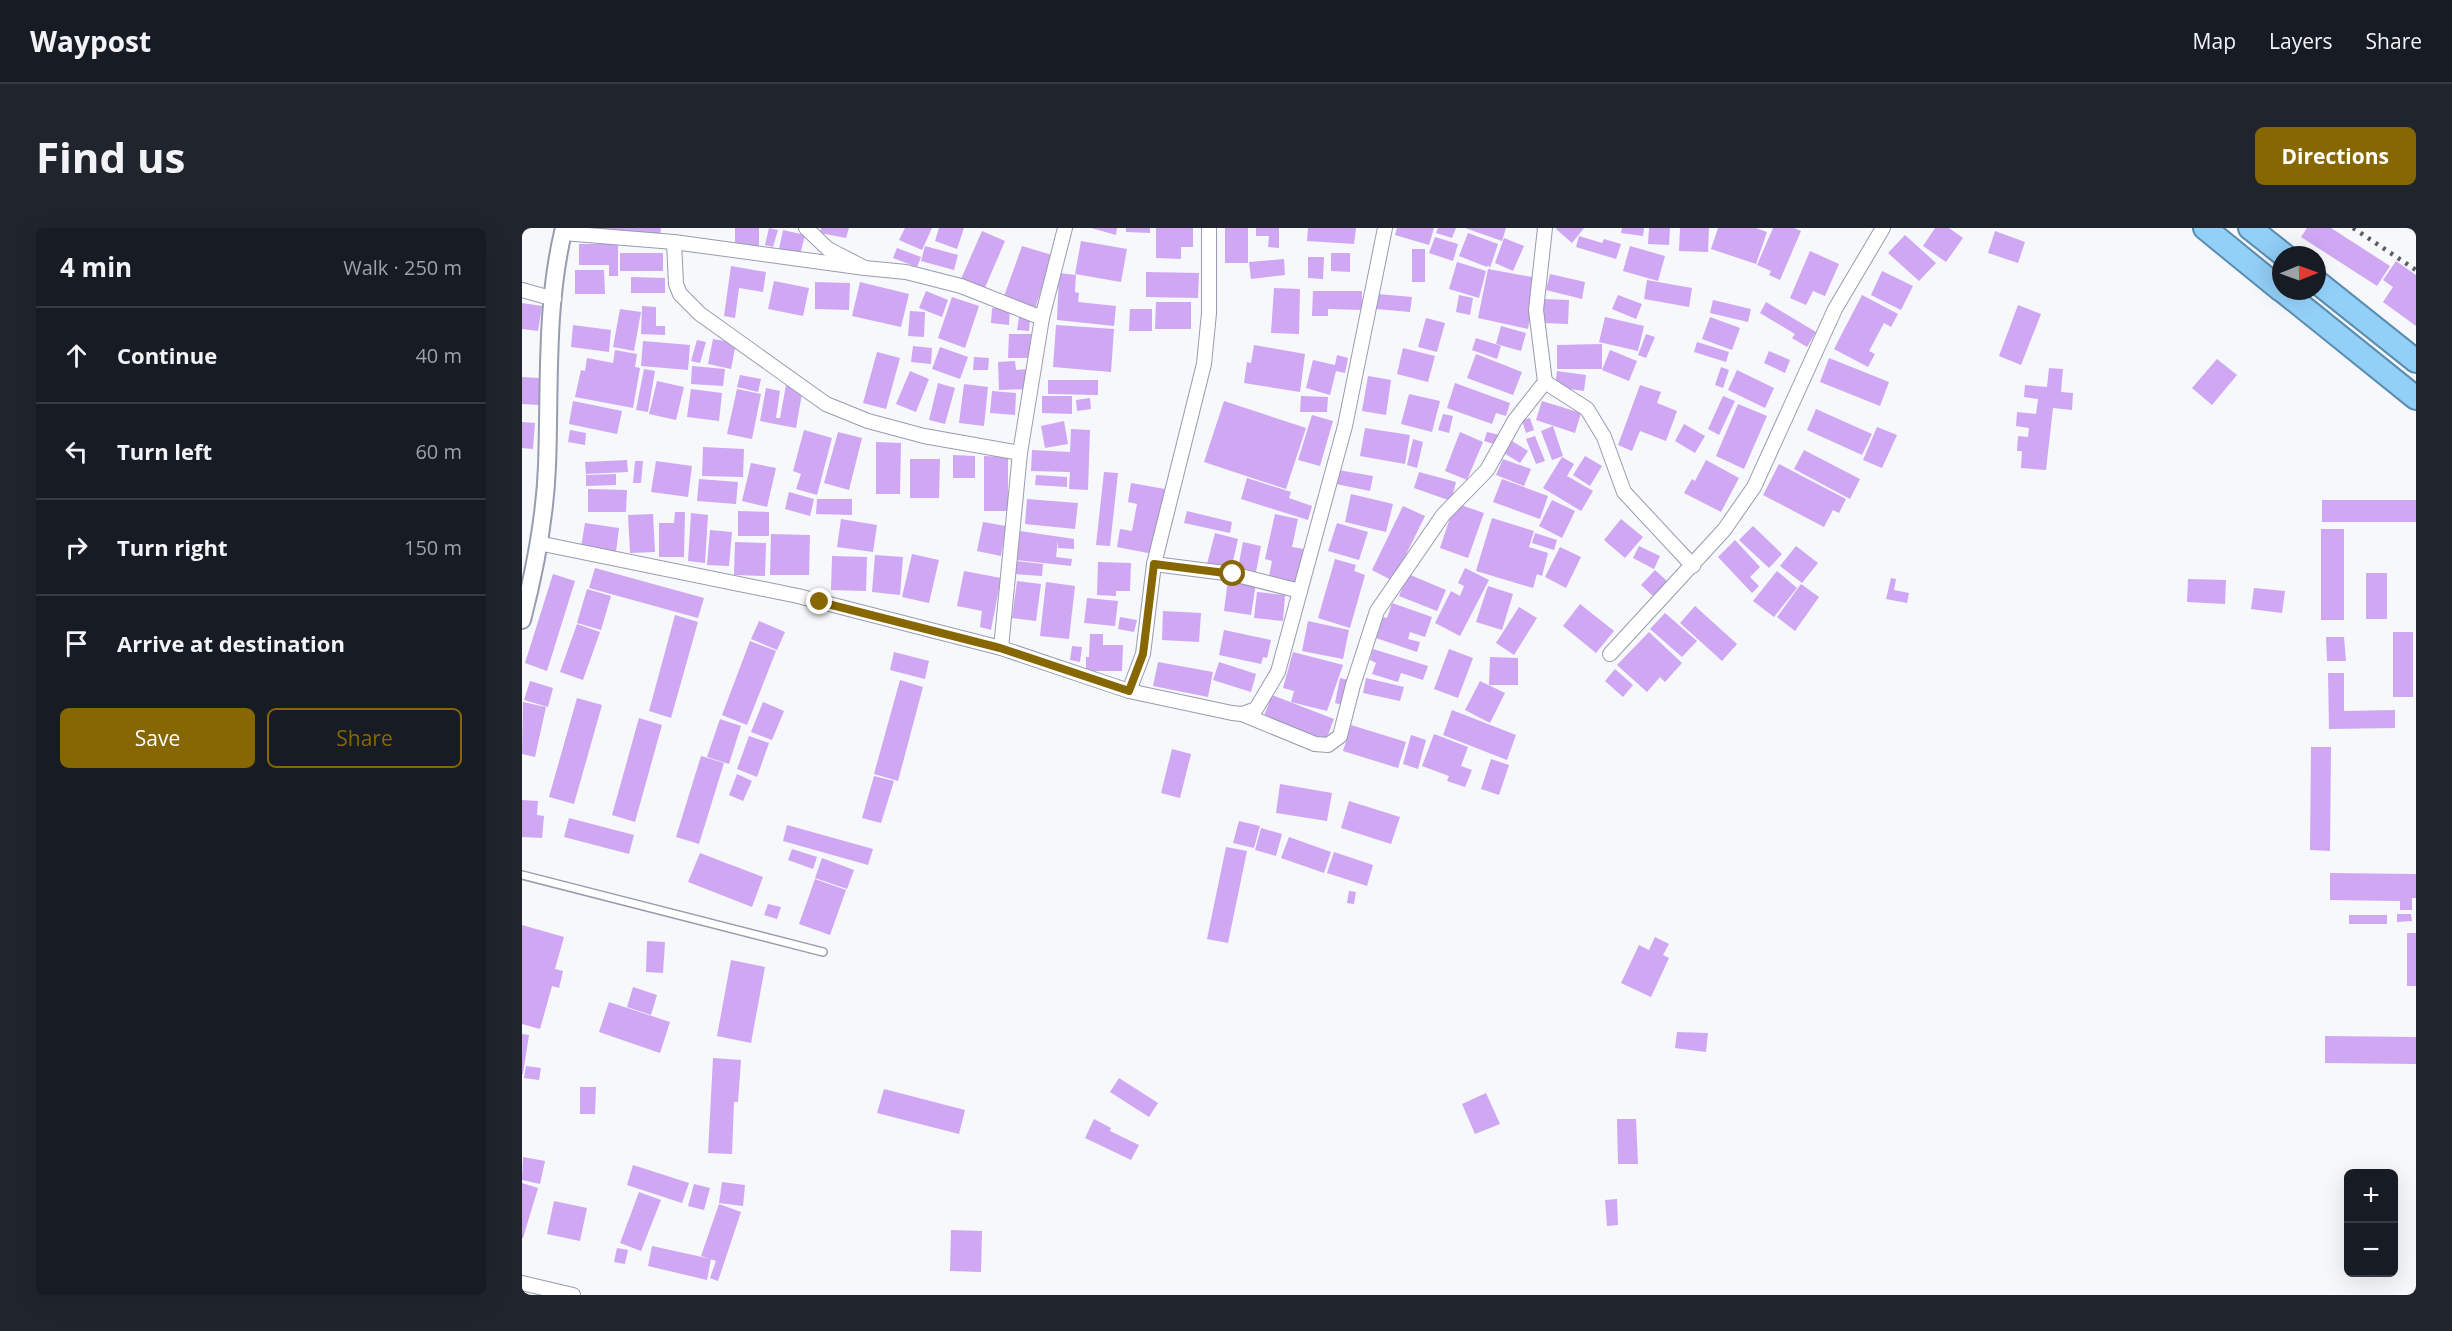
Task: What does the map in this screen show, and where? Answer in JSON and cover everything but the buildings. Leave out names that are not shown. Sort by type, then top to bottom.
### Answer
[{"type":"highway","points":[[2205,228],[2272,282]]},
{"type":"highway","points":[[2250,228],[2273,246]]},
{"type":"highway","points":[[2326,289],[2416,361]]},
{"type":"highway","points":[[2294,300],[2416,398]]},
{"type":"street","points":[[806,228],[828,249],[865,268]]},
{"type":"street","points":[[1000,648],[1020,453],[1042,318],[1065,228]]},
{"type":"street","points":[[1129,691],[1143,654],[1154,564],[1204,364],[1209,313],[1209,228]]},
{"type":"street","points":[[1242,714],[1256,709],[1278,672],[1345,426],[1371,307],[1385,228]]},
{"type":"street","points":[[538,543],[798,596],[1000,648],[1129,691],[1242,714],[1315,744],[1328,746],[1340,736],[1377,611],[1443,515],[1487,470],[1502,447],[1515,420],[1545,382],[1536,310],[1545,228]]},
{"type":"street","points":[[1610,654],[1724,530],[1754,487],[1835,309],[1883,228]]},
{"type":"street","points":[[522,620],[534,572],[547,469],[550,329],[563,230],[906,272],[961,286],[1042,318]]},
{"type":"street","points":[[674,242],[676,284],[680,294],[700,314],[826,404],[868,421],[924,436],[1020,453]]},
{"type":"street","points":[[522,290],[554,299]]},
{"type":"street","points":[[1545,382],[1587,409],[1604,437],[1624,492],[1648,521],[1692,566]]},
{"type":"street","points":[[1154,564],[1233,574],[1300,591]]},
{"type":"street","points":[[522,1283],[573,1295]]},
{"type":"lane","points":[[522,875],[823,952]]},
{"type":"railway","points":[[2353,228],[2416,270]]},
{"type":"route","points":[[820,602],[1000,648],[1129,691],[1143,654],[1154,564],[1233,574]]}]
